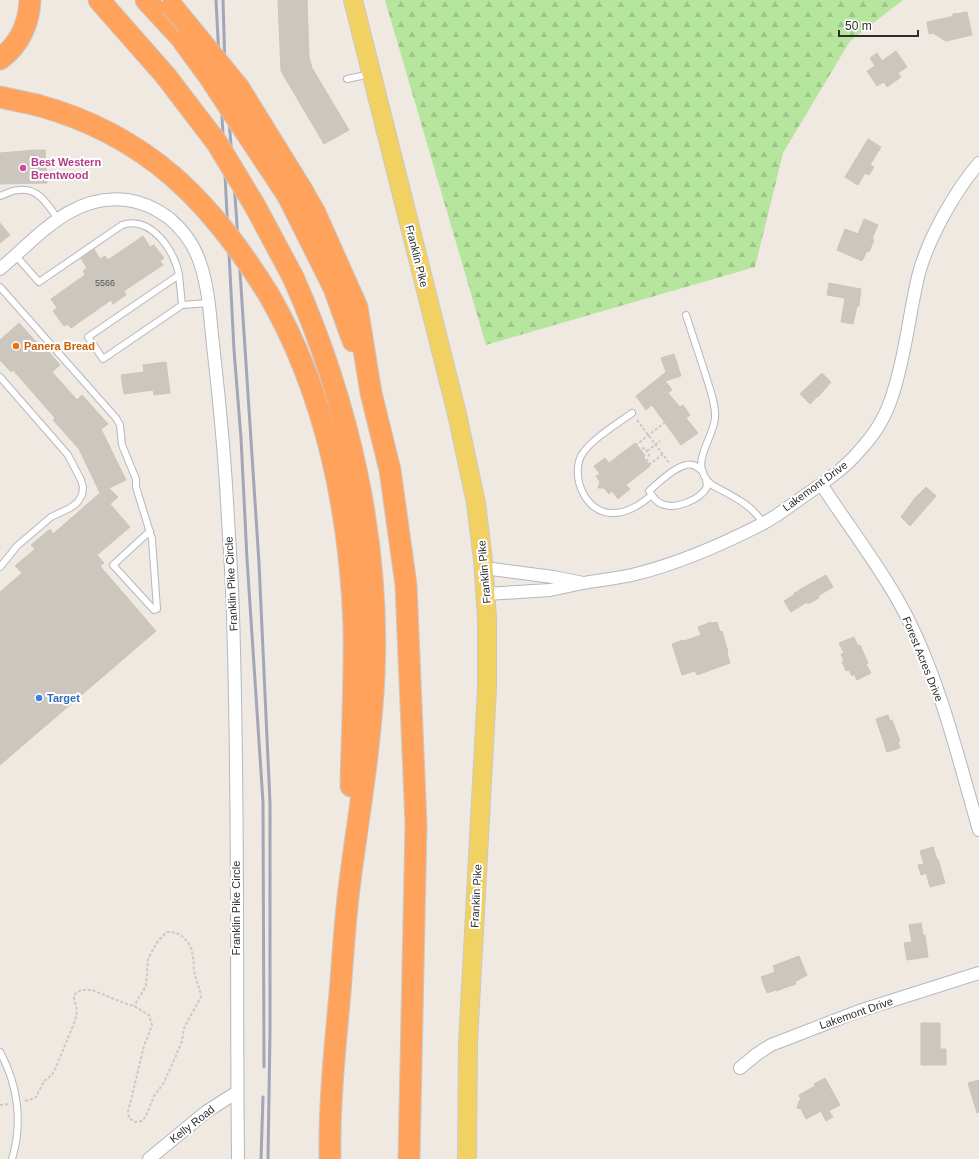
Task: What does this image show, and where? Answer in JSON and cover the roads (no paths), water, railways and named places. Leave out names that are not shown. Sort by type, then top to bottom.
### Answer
[{"type":"highway","points":[[0,59],[11,50],[20,36],[27,20],[30,0]]},
{"type":"highway","points":[[99,0],[165,75],[217,143],[255,206],[293,277],[326,357],[342,412],[359,486],[370,561],[375,630],[374,675],[365,769],[350,883],[332,1072],[330,1159]]},
{"type":"highway","points":[[146,0],[181,38],[295,193]]},
{"type":"highway","points":[[170,3],[238,88],[295,193],[334,288],[371,393],[390,470],[406,585],[416,824],[409,1159]]},
{"type":"highway","points":[[0,97],[57,110],[110,132],[142,152],[188,189],[215,218],[270,295],[300,357],[317,405],[329,448],[337,482],[346,538],[354,624],[350,883]]},
{"type":"main road","name":"Franklin Pike","points":[[353,0],[459,421],[476,503],[484,568],[488,650],[487,697],[468,1043],[467,1159]]},
{"type":"street","name":"Lakemont Drive","points":[[486,594],[550,590],[636,574],[670,564],[704,551],[763,523],[821,484],[850,461],[881,421],[888,408],[897,379],[917,283],[925,255],[949,206],[961,186],[979,163]]},
{"type":"street","name":"Franklin Pike Circle","points":[[0,269],[58,219],[78,207],[103,200],[116,199],[144,204],[166,216],[176,224],[193,246],[199,258],[203,272],[208,303],[224,453],[233,614],[236,805],[238,1159]]},
{"type":"street","name":"Forest Acres Drive","points":[[821,484],[896,598],[917,639],[941,702],[979,830]]},
{"type":"street","name":"Lakemont Drive","points":[[484,568],[547,576],[583,583]]},
{"type":"street","name":"Lakemont Drive","points":[[740,1068],[764,1048],[859,1011],[979,973]]},
{"type":"street","name":"Kelly Road","points":[[149,1159],[206,1112],[237,1092]]},
{"type":"lane","points":[[347,79],[371,74]]},
{"type":"lane","points":[[0,196],[18,190],[31,190],[40,196],[58,219]]},
{"type":"lane","points":[[16,256],[39,282],[122,225],[128,223],[143,225],[153,231],[162,240],[176,262],[182,305]]},
{"type":"lane","points":[[179,275],[88,337],[103,359],[182,305],[208,303]]},
{"type":"lane","points":[[0,287],[116,418],[120,425],[122,445],[136,478],[136,487],[150,531],[152,539],[156,609],[154,610],[112,565],[150,531]]},
{"type":"lane","points":[[686,315],[715,406],[714,426],[702,455],[707,487],[697,497]]},
{"type":"lane","points":[[0,377],[68,455],[83,486],[82,495],[77,502],[70,508],[51,516],[17,546],[0,567]]},
{"type":"lane","points":[[632,412],[593,442],[584,452],[578,465],[579,482],[585,496],[591,503],[597,508],[610,513],[629,510],[652,495]]},
{"type":"lane","points":[[721,490],[709,492],[682,504],[668,506],[659,503],[649,490],[675,470],[688,464],[696,466],[712,485],[741,501],[750,507],[763,523]]},
{"type":"lane","points":[[0,1052],[11,1076],[17,1103],[17,1134],[12,1159]]},
{"type":"railway","points":[[216,0],[234,350],[241,438],[247,559],[263,802],[264,1067]]},
{"type":"railway","points":[[223,0],[225,68],[236,210],[259,563],[270,803],[270,1031],[268,1159]]},
{"type":"railway","points":[[261,1159],[263,1097]]},
{"type":"place","name":"Best Western Brentwood","points":[[23,168]]},
{"type":"place","name":"Panera Bread","points":[[16,346]]},
{"type":"place","name":"Target","points":[[39,698]]}]
